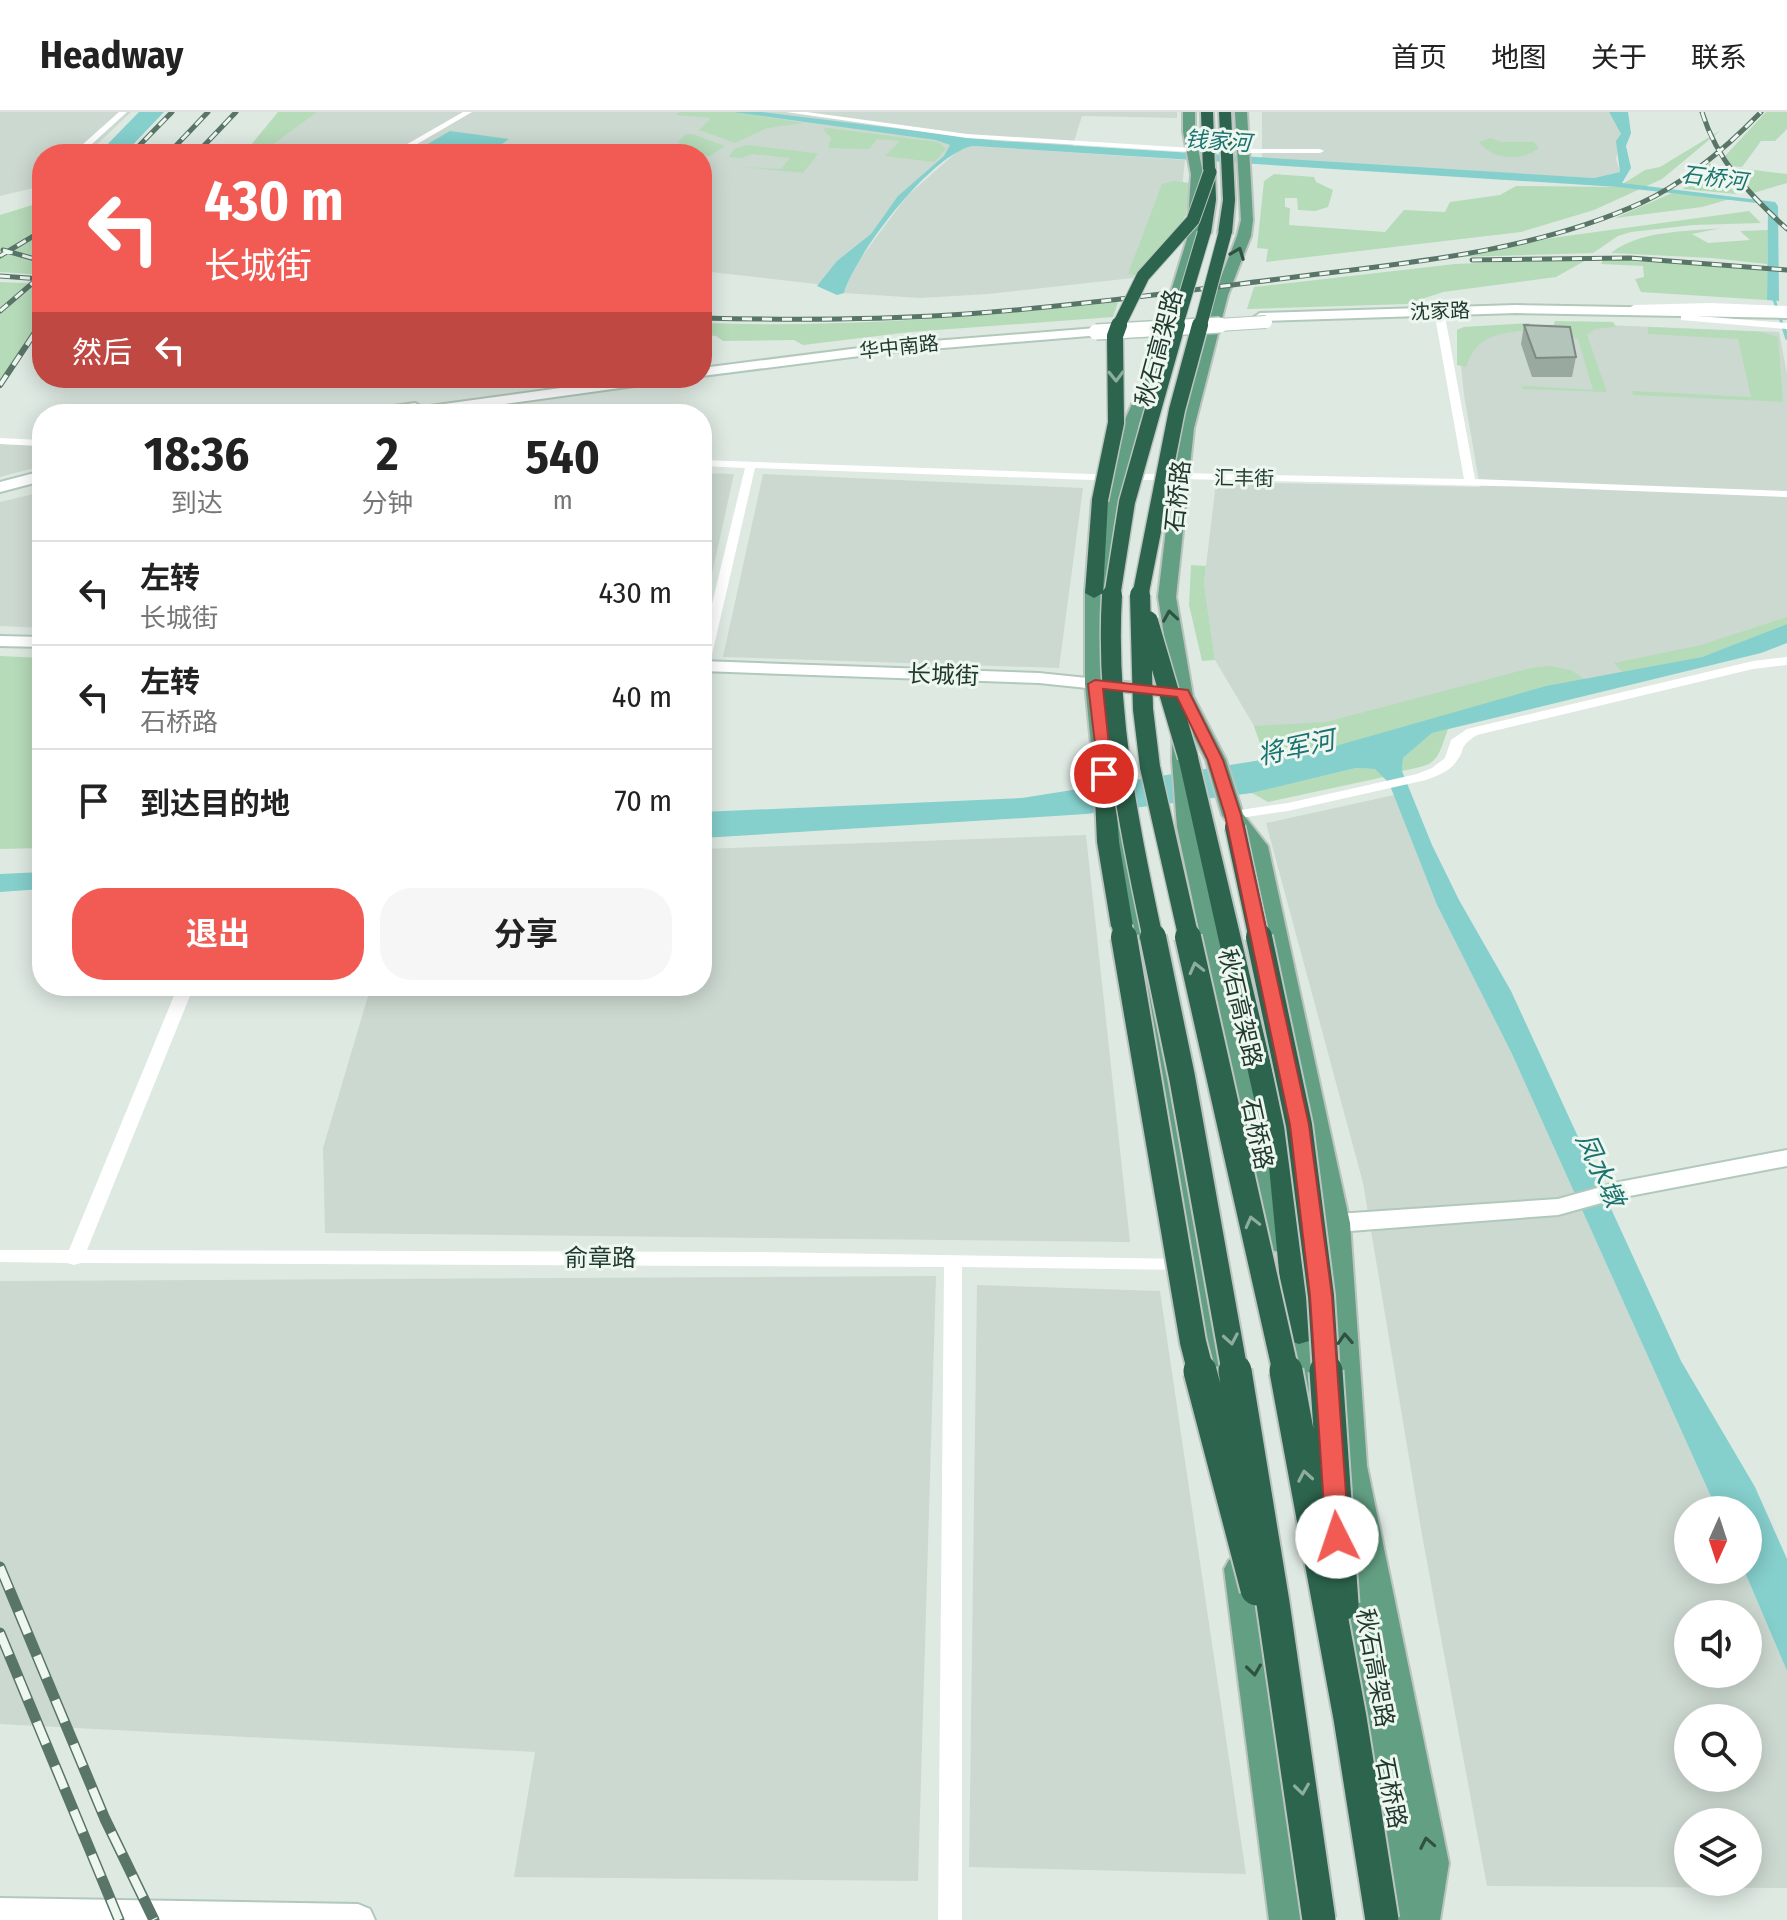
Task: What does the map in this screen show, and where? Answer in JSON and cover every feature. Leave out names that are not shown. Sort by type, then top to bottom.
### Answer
[{"type":"highway","name":"秋石高架路","points":[[1207,112],[1210,172],[1206,226],[1134,479],[1112,594],[1113,705],[1118,759],[1131,829],[1231,1340],[1294,1731],[1319,1920]]},
{"type":"highway","name":"秋石高架路","points":[[1225,112],[1229,200],[1227,226],[1177,410],[1140,594],[1143,709],[1150,767],[1279,1333],[1350,1718],[1382,1920]]},
{"type":"highway","points":[[1094,593],[1100,500],[1116,423],[1115,336],[1121,317],[1143,276],[1193,220],[1210,172]]},
{"type":"highway","points":[[1140,594],[1188,757],[1275,1133],[1282,1166],[1299,1334]]},
{"type":"highway","points":[[1104,778],[1122,926],[1193,1342],[1294,1731]]},
{"type":"highway","points":[[1232,814],[1299,1125],[1307,1185],[1321,1296],[1350,1718]]},
{"type":"main road","points":[[1104,778],[1095,684],[1094,593],[1131,424],[1153,373],[1194,239],[1197,175],[1189,112]]},
{"type":"main road","name":"石桥路","points":[[1241,112],[1247,220],[1213,325],[1186,428],[1167,597],[1183,693],[1182,760],[1188,827],[1250,1097],[1419,1920]]},
{"type":"main road","name":"沈家路","points":[[1095,329],[1263,319],[1608,309],[1780,316]]},
{"type":"main road","name":"沈家路","points":[[1440,315],[1780,316]]},
{"type":"main road","name":"华中南路","points":[[712,365],[869,343],[1095,329]]},
{"type":"main road","name":"华中南路","points":[[712,371],[883,349],[1095,329]]},
{"type":"main road","points":[[436,404],[548,388]]},
{"type":"main road","points":[[474,404],[590,388]]},
{"type":"main road","points":[[0,487],[32,479]]},
{"type":"main road","points":[[0,494],[32,486]]},
{"type":"main road","points":[[0,641],[32,642]]},
{"type":"main road","name":"长城街","points":[[712,668],[1039,678],[1183,693]]},
{"type":"main road","points":[[1183,693],[1216,760],[1232,814],[1257,846],[1337,1223],[1352,1466],[1431,1863],[1419,1920]]},
{"type":"main road","points":[[1111,821],[1200,1264],[1287,1920]]},
{"type":"main road","points":[[1337,1223],[1558,1207],[1787,1158]]},
{"type":"main road","points":[[0,1914],[358,1920]]},
{"type":"street","points":[[87,144],[123,112]]},
{"type":"street","points":[[412,144],[468,112]]},
{"type":"street","points":[[790,112],[967,136],[1193,155]]},
{"type":"street","points":[[810,126],[821,114]]},
{"type":"street","points":[[1243,158],[1320,151]]},
{"type":"street","points":[[1440,315],[1470,482]]},
{"type":"street","points":[[0,441],[32,443]]},
{"type":"street","name":"汇丰街","points":[[712,463],[1119,478],[1180,476],[1470,482],[1787,494]]},
{"type":"street","points":[[712,630],[751,464]]},
{"type":"street","points":[[1232,814],[1288,807],[1421,777],[1437,771],[1451,760],[1456,743],[1472,732],[1753,665],[1787,661]]},
{"type":"street","points":[[74,1258],[182,996]]},
{"type":"street","name":"俞章路","points":[[0,1256],[1200,1264]]},
{"type":"street","points":[[950,1920],[953,1261]]},
{"type":"shaded area","points":[[0,112],[131,112],[97,144],[32,144],[32,188],[0,196]]},
{"type":"shaded area","points":[[288,112],[1177,112],[1177,118],[1082,116],[1072,148],[964,142],[902,197],[833,286],[712,272],[712,144],[269,144]]},
{"type":"shaded area","points":[[1262,112],[1609,112],[1621,134],[1616,159],[1620,172],[1594,178],[1262,159]]},
{"type":"shaded area","points":[[973,146],[1185,160],[1179,216],[1133,278],[920,298],[844,293],[854,267],[907,196],[959,150]]},
{"type":"shaded area","points":[[1580,324],[1779,332],[1787,374],[1787,624],[1702,657],[1266,760],[1254,726],[1215,660],[1204,583],[1216,482],[1480,487],[1464,395],[1457,330],[1464,327]]},
{"type":"shaded area","points":[[0,444],[32,446],[32,469],[0,477]]},
{"type":"shaded area","points":[[712,473],[734,474],[712,574]]},
{"type":"shaded area","points":[[763,474],[1083,488],[1059,668],[723,657]]},
{"type":"shaded area","points":[[32,494],[32,628],[0,626],[0,502]]},
{"type":"shaded area","points":[[1394,795],[1437,905],[1512,1054],[1711,1496],[1674,1496],[1674,1584],[1750,1584],[1757,1600],[1674,1600],[1674,1688],[1762,1688],[1762,1612],[1787,1671],[1787,1888],[1762,1888],[1762,1808],[1674,1808],[1674,1887],[1487,1886],[1422,1535],[1363,1183],[1266,823]]},
{"type":"shaded area","points":[[1086,835],[1130,1242],[325,1233],[323,1148],[368,996],[712,996],[712,849]]},
{"type":"shaded area","points":[[936,1276],[918,1881],[514,1877],[535,1752],[0,1724],[0,1281]]},
{"type":"shaded area","points":[[977,1285],[1160,1291],[1246,1874],[969,1867]]},
{"type":"green space","points":[[278,112],[317,112],[273,144],[252,144]]},
{"type":"green space","points":[[680,112],[733,112],[804,123],[767,128],[735,143],[699,130],[711,118],[675,115]]},
{"type":"green space","points":[[1766,112],[1787,112],[1787,129],[1775,141],[1761,141],[1742,167],[1730,166],[1724,157]]},
{"type":"green space","points":[[823,129],[938,142],[946,149],[934,162],[885,156],[900,141],[877,139],[869,149],[828,148],[831,138]]},
{"type":"green space","points":[[1721,130],[1662,179],[1594,210],[1521,232],[1266,262],[1268,249],[1257,248],[1264,181],[1274,174],[1314,177],[1316,182],[1333,190],[1328,207],[1315,211],[1298,210],[1297,198],[1285,198],[1285,207],[1290,208],[1289,225],[1385,232],[1404,210],[1445,212],[1450,202],[1500,195],[1516,186],[1618,187],[1645,170],[1660,167]]},
{"type":"green space","points":[[686,134],[692,134],[725,146],[712,155],[712,144],[678,142]]},
{"type":"green space","points":[[1491,138],[1501,142],[1534,142],[1539,148],[1524,156],[1499,156],[1479,142]]},
{"type":"green space","points":[[747,145],[818,154],[803,173],[743,167],[781,169],[790,158],[752,154],[741,158],[729,157],[734,149]]},
{"type":"green space","points":[[1710,163],[1736,194],[1683,189]]},
{"type":"green space","points":[[1730,167],[1787,174],[1787,183],[1750,194]]},
{"type":"green space","points":[[1174,181],[1190,183],[1186,215],[1161,256],[1143,276],[1128,274],[1162,184]]},
{"type":"green space","points":[[1672,193],[1730,199],[1702,207],[1615,218]]},
{"type":"green space","points":[[32,205],[32,274],[0,272],[0,215]]},
{"type":"green space","points":[[1749,211],[1761,223],[1693,225],[1631,232],[1618,236],[1593,253],[1461,257],[1552,238]]},
{"type":"green space","points":[[1721,228],[1692,234],[1708,243],[1750,240],[1740,231],[1768,230],[1767,264],[1611,253],[1623,245],[1649,236]]},
{"type":"green space","points":[[1588,259],[1556,277],[1443,292],[1407,304],[1247,309],[1254,287],[1455,264]]},
{"type":"green space","points":[[1603,260],[1690,263],[1767,271],[1767,300],[1641,292],[1635,279],[1644,277],[1643,266],[1601,264]]},
{"type":"green space","points":[[0,282],[32,284],[32,342],[0,384]]},
{"type":"green space","points":[[1118,302],[1113,317],[910,332],[803,345],[794,340],[723,341],[712,336],[712,323],[807,324],[1014,312]]},
{"type":"green space","points":[[1555,321],[1613,322],[1616,327],[1595,329],[1587,335],[1607,392],[1523,389],[1522,386],[1593,390],[1578,339],[1552,331]]},
{"type":"green space","points":[[1529,323],[1532,330],[1491,337],[1476,348],[1466,367],[1457,365],[1457,330]]},
{"type":"green space","points":[[1648,327],[1762,332],[1778,337],[1783,402],[1633,395],[1632,391],[1751,397],[1738,339],[1648,334]]},
{"type":"green space","points":[[1191,565],[1206,566],[1204,583],[1215,660],[1202,661],[1189,605]]},
{"type":"green space","points":[[1787,617],[1787,624],[1702,657],[1622,672],[1614,663],[1701,645]]},
{"type":"green space","points":[[0,656],[32,658],[32,848],[0,849]]},
{"type":"green space","points":[[1550,666],[1571,670],[1584,679],[1546,686],[1350,743],[1266,760],[1254,726],[1326,722],[1531,668]]},
{"type":"green space","points":[[1448,729],[1434,760],[1402,771],[1403,758],[1432,733]]},
{"type":"green space","points":[[1356,768],[1375,769],[1384,777],[1268,802],[1252,793]]},
{"type":"water","points":[[139,112],[164,112],[134,144],[108,144]]},
{"type":"water","points":[[733,112],[761,112],[998,141],[1594,178],[1620,172],[1616,141],[1621,134],[1609,112],[1628,112],[1631,133],[1626,146],[1631,168],[1622,183],[1775,202],[1778,206],[1779,301],[1767,300],[1768,208],[1765,204],[1618,187],[973,146],[937,166],[917,185],[879,231],[844,293],[837,295],[817,286],[837,261],[871,234],[898,196],[944,156],[950,145],[936,140]]},
{"type":"water","points":[[450,131],[509,139],[502,144],[428,144]]},
{"type":"water","points":[[1787,624],[1787,643],[1761,653],[1432,733],[1403,758],[1402,771],[1432,845],[1459,900],[1511,991],[1681,1361],[1759,1496],[1711,1496],[1512,1054],[1437,905],[1389,783],[1375,769],[1356,768],[1252,793],[1086,814],[712,837],[712,812],[1022,798],[1318,751],[1546,686],[1702,657]]},
{"type":"water","points":[[32,872],[32,890],[0,892],[0,874]]},
{"type":"water","points":[[1762,1503],[1787,1559],[1787,1671],[1762,1612],[1762,1600],[1757,1600],[1750,1584],[1762,1584]]},
{"type":"building","points":[[1524,325],[1570,327],[1576,357],[1536,358]]},
{"type":"waterway","name":"石桥河","points":[[1773,296],[1783,327]]},
{"type":"waterway","name":"石桥河","points":[[1783,325],[1787,338]]},
{"type":"railway","points":[[141,144],[172,112]]},
{"type":"railway","points":[[178,144],[208,112]]},
{"type":"railway","points":[[206,144],[236,112]]},
{"type":"railway","points":[[1702,112],[1719,151]]},
{"type":"railway","points":[[1719,151],[1761,112]]},
{"type":"railway","points":[[712,318],[857,319],[992,312],[1161,294],[1467,254],[1556,234],[1641,203],[1674,185],[1719,151]]},
{"type":"railway","points":[[1719,151],[1736,176],[1787,229]]},
{"type":"railway","points":[[8,251],[32,237]]},
{"type":"railway","points":[[3,250],[8,251]]},
{"type":"railway","points":[[0,256],[8,251]]},
{"type":"railway","points":[[8,251],[32,258]]},
{"type":"railway","points":[[1472,260],[1630,258],[1787,270]]},
{"type":"railway","points":[[0,276],[32,278]]},
{"type":"railway","points":[[0,311],[32,284]]},
{"type":"railway","points":[[0,385],[32,337]]},
{"type":"railway","points":[[0,1567],[105,1819],[154,1920]]},
{"type":"railway","points":[[0,1633],[119,1920]]},
{"type":"route","points":[[1104,774],[1095,684],[1183,693],[1216,760],[1233,815],[1299,1125],[1321,1296],[1337,1537]]},
{"type":"water label","name":"钱家河","points":[[1218,141]]},
{"type":"water label","name":"将军河","points":[[1296,748]]},
{"type":"water label","name":"凤水墩","points":[[1600,1170]]}]
